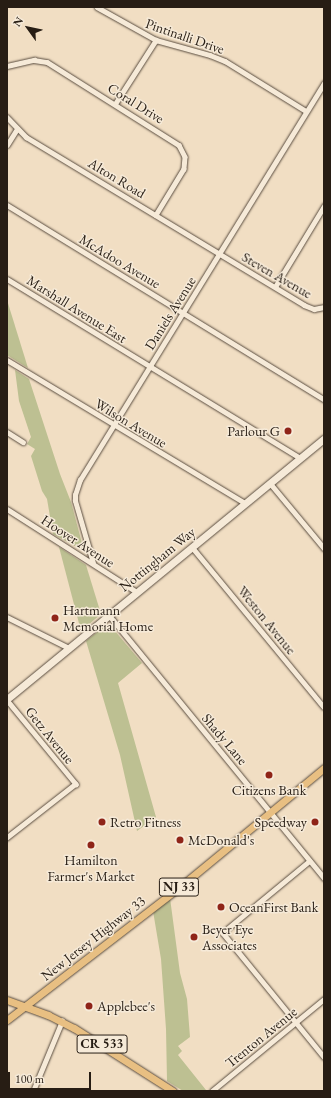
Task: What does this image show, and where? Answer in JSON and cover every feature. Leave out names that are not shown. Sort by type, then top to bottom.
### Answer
[{"type":"main road","name":"New Jersey Highway 33","points":[[7,1020],[176,890],[324,768]]},
{"type":"main road","name":"CR 533","points":[[7,1000],[62,1021],[91,1037],[173,1091]]},
{"type":"street","name":"Pintinalli Drive","points":[[97,7],[156,40],[210,55],[225,61],[306,111]]},
{"type":"street","points":[[116,104],[156,40]]},
{"type":"street","name":"Coral Drive","points":[[7,66],[27,60],[47,62],[175,141],[183,150],[185,157],[184,169],[156,215]]},
{"type":"street","name":"Daniels Avenue","points":[[93,563],[75,495],[80,480],[324,83]]},
{"type":"street","name":"Alton Road","points":[[7,117],[26,137],[220,254]]},
{"type":"street","points":[[7,145],[17,129]]},
{"type":"street","name":"McAdoo Avenue","points":[[7,205],[324,399]]},
{"type":"street","points":[[275,287],[324,206]]},
{"type":"street","name":"Steven Avenue","points":[[220,254],[308,307],[324,308]]},
{"type":"street","name":"Marshall Avenue East","points":[[7,279],[300,458]]},
{"type":"street","name":"Wilson Avenue","points":[[7,360],[245,503]]},
{"type":"street","points":[[7,432],[23,442]]},
{"type":"street","name":"Nottingham Way","points":[[7,699],[324,439]]},
{"type":"street","points":[[270,483],[324,548]]},
{"type":"street","name":"Hoover Avenue","points":[[7,509],[137,592]]},
{"type":"street","name":"Weston Avenue","points":[[192,547],[324,707]]},
{"type":"street","name":"Shady Lane","points":[[109,615],[324,878]]},
{"type":"street","points":[[7,616],[69,648]]},
{"type":"street","name":"Getz Avenue","points":[[7,699],[76,784],[7,838]]},
{"type":"street","points":[[310,861],[223,933],[324,1057]]},
{"type":"street","name":"Trenton Avenue","points":[[212,1091],[324,999]]},
{"type":"street","points":[[33,1091],[62,1021]]},
{"type":"green space","points":[[7,300],[28,368],[7,355]]},
{"type":"green space","points":[[15,370],[29,379],[60,474],[71,502],[83,547],[82,550],[53,534],[47,499],[42,491],[31,456],[35,449],[27,444],[31,437],[19,401]]},
{"type":"green space","points":[[59,547],[86,565],[101,614],[81,631]]},
{"type":"green space","points":[[109,624],[142,663],[118,683],[156,817],[137,831],[120,755],[86,641]]},
{"type":"green space","points":[[170,898],[180,973],[187,999],[190,1037],[178,1046],[182,1051],[178,1055],[206,1090],[204,1091],[183,1091],[167,1081],[166,1029],[161,959],[153,911]]},
{"type":"place","name":"Parlour G","points":[[288,431]]},
{"type":"place","name":"Hartmann Memorial Home","points":[[55,618]]},
{"type":"place","name":"Citizens Bank","points":[[269,775]]},
{"type":"place","name":"Retro Fitness","points":[[102,822]]},
{"type":"place","name":"Speedway","points":[[315,822]]},
{"type":"place","name":"McDonald's","points":[[180,840]]},
{"type":"place","name":"Hamilton Farmer's Market","points":[[91,845]]},
{"type":"place","name":"OceanFirst Bank","points":[[221,907]]},
{"type":"place","name":"Beyer Eye Associates","points":[[194,937]]},
{"type":"place","name":"Applebee's","points":[[89,1006]]}]
